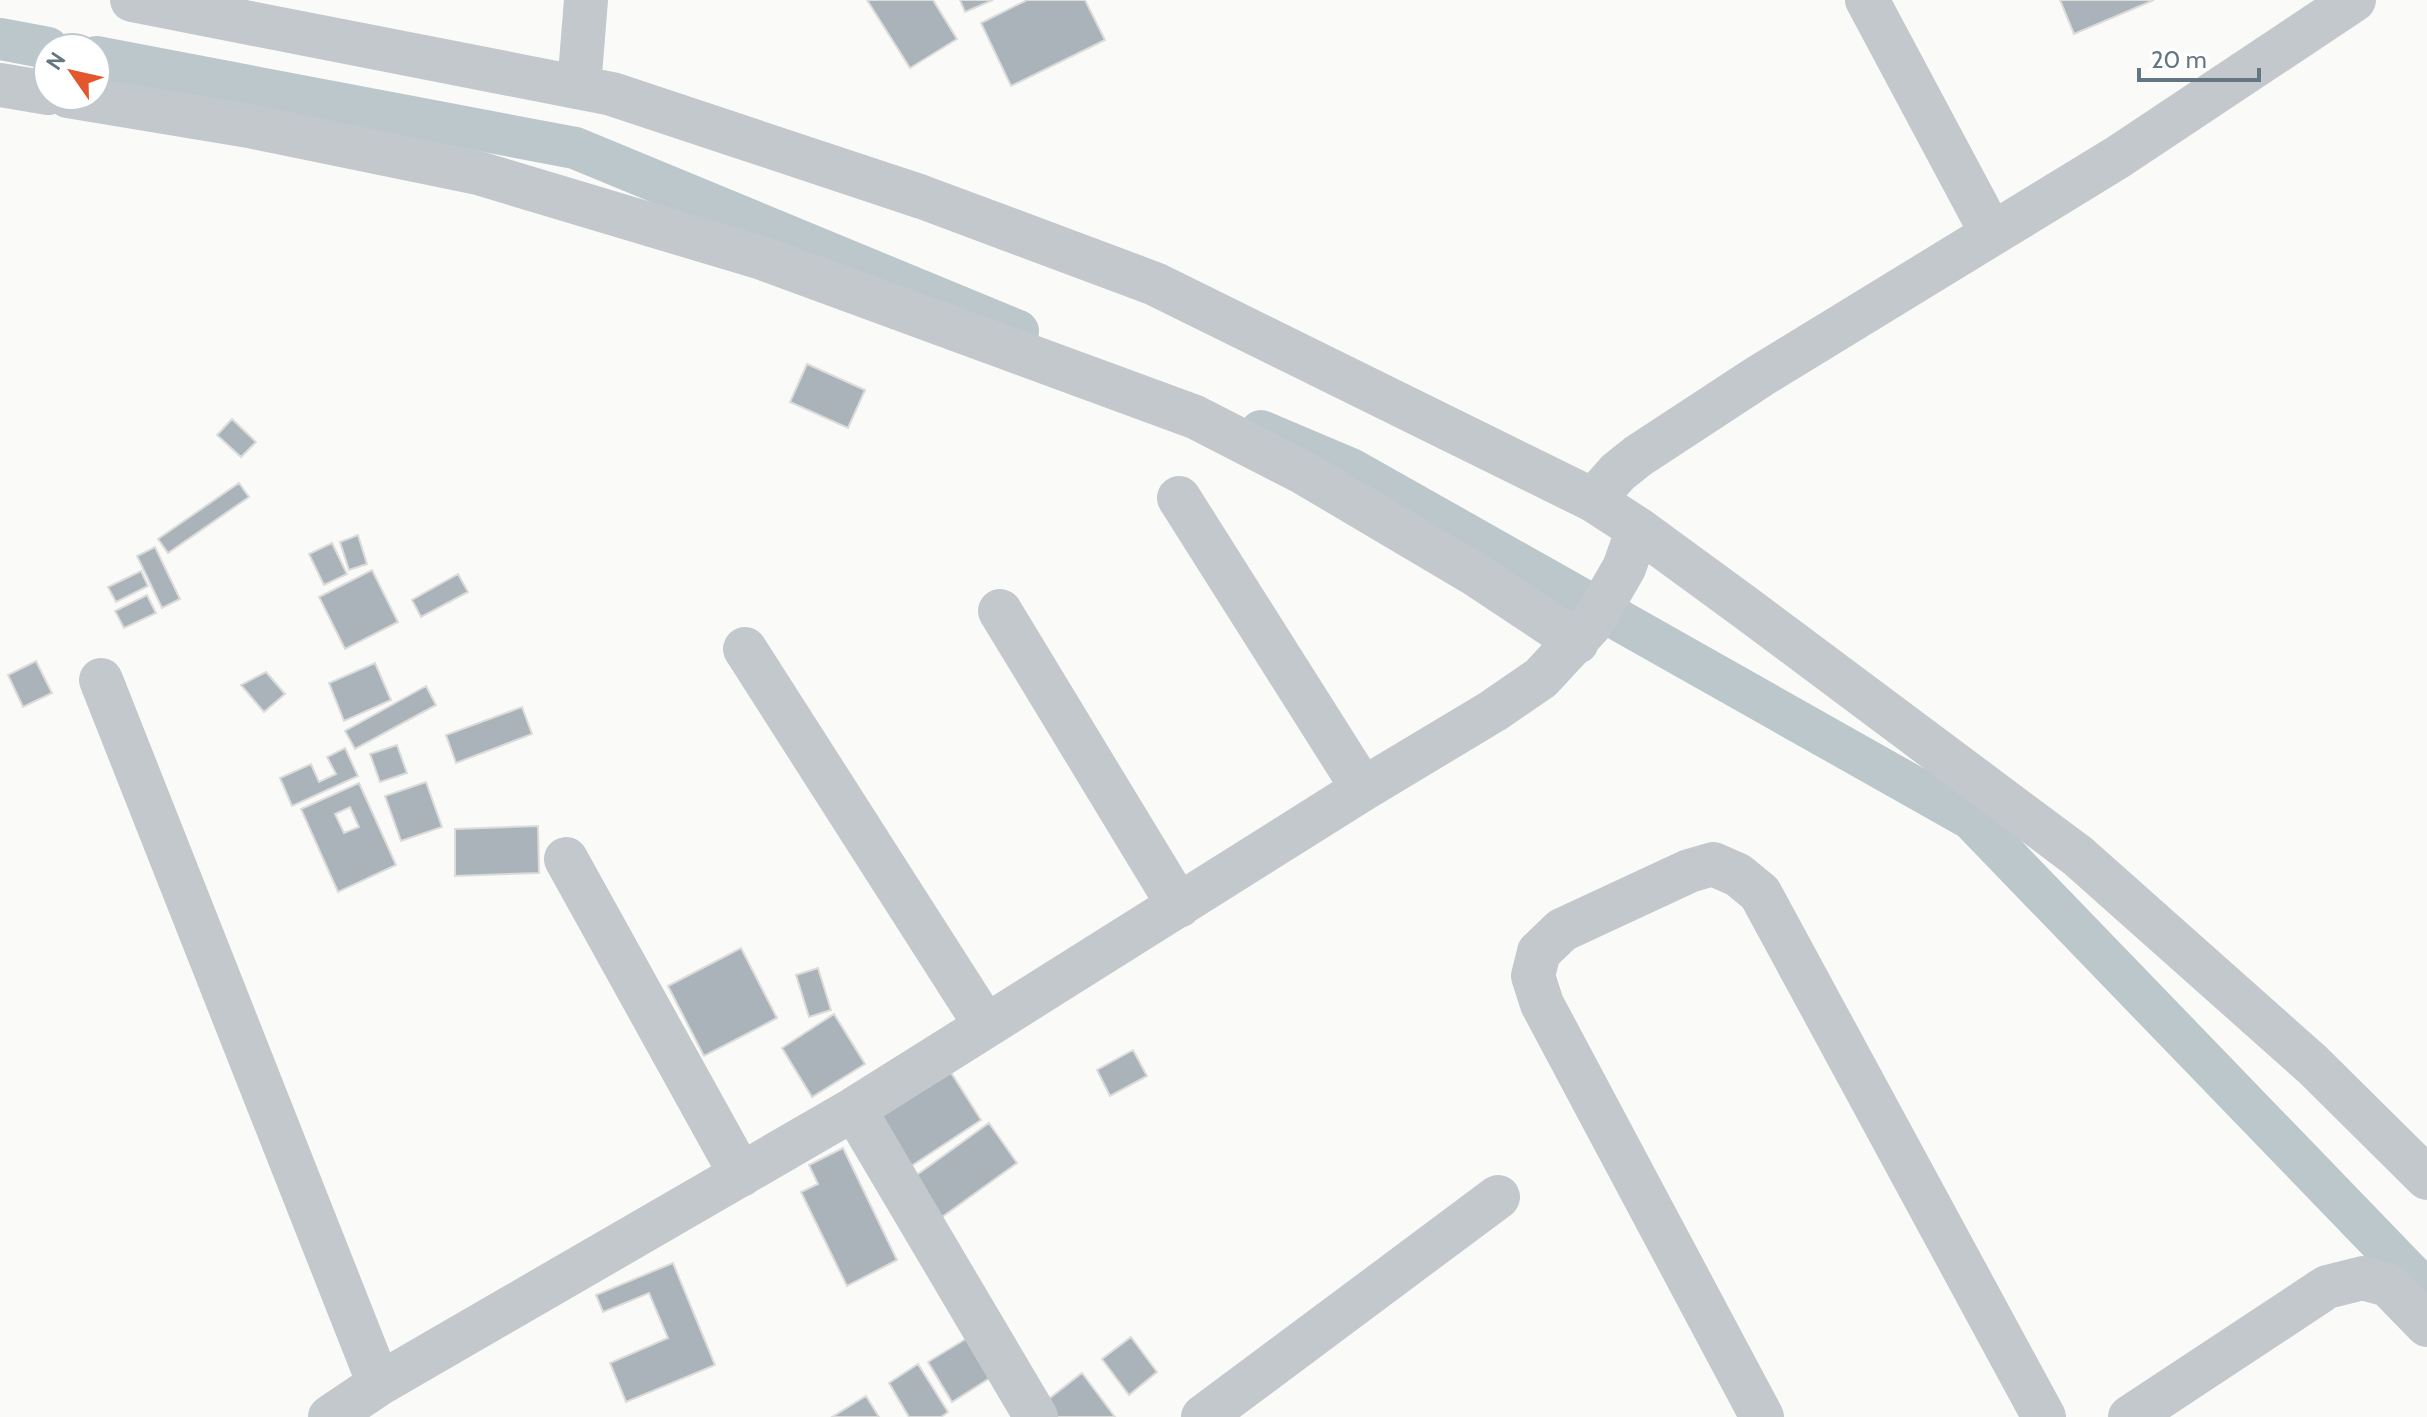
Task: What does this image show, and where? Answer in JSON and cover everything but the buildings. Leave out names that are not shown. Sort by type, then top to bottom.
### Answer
[{"type":"street","points":[[132,0],[612,94],[922,197],[1155,284],[1593,500],[1631,548],[2078,856],[2313,1065],[2427,1178]]},
{"type":"street","points":[[579,87],[586,0]]},
{"type":"street","points":[[1867,0],[1992,234]]},
{"type":"street","points":[[1593,500],[1618,472],[1638,456],[1760,376],[2118,157],[2354,0]]},
{"type":"street","points":[[0,85],[32,90]]},
{"type":"street","points":[[112,103],[249,126],[478,173],[762,258],[1195,417],[1304,473],[1473,573],[1584,633]]},
{"type":"street","points":[[1179,498],[1363,789]]},
{"type":"street","points":[[330,1417],[379,1384],[854,1109],[1363,789],[1493,711],[1541,678],[1584,633],[1631,548]]},
{"type":"street","points":[[1000,611],[1179,906]]},
{"type":"street","points":[[745,649],[986,1026]]},
{"type":"street","points":[[101,680],[379,1384]]},
{"type":"street","points":[[566,859],[741,1175]]},
{"type":"street","points":[[1762,1417],[1542,1004],[1533,976],[1539,952],[1562,930],[1689,871],[1713,864],[1738,875],[1760,893],[2044,1417]]},
{"type":"street","points":[[854,1109],[1036,1417]]},
{"type":"street","points":[[1203,1417],[1498,1197]]},
{"type":"street","points":[[2130,1417],[2327,1287],[2363,1278],[2388,1285],[2427,1325]]},
{"type":"waterway","points":[[0,39],[32,45]]},
{"type":"waterway","points":[[112,60],[575,148],[1018,331]]},
{"type":"waterway","points":[[1261,431],[1351,469],[1971,819],[2427,1291]]}]
